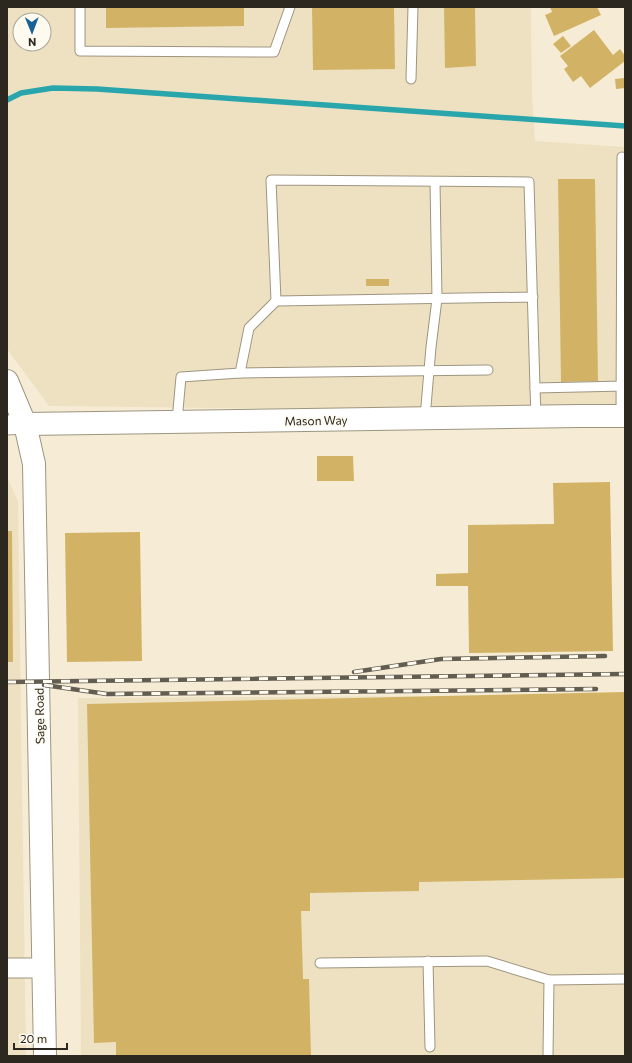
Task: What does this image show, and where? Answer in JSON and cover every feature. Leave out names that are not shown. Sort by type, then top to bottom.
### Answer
[{"type":"main road","name":"Sage Road","points":[[7,381],[16,425],[32,452],[35,478],[43,968],[46,1056]]},
{"type":"main road","name":"Mason Way","points":[[16,425],[536,416],[623,416]]},
{"type":"street","points":[[7,968],[43,968]]},
{"type":"lane","points":[[77,8],[80,51],[274,52],[290,7]]},
{"type":"lane","points":[[411,79],[413,7]]},
{"type":"lane","points":[[622,158],[623,416]]},
{"type":"lane","points":[[276,301],[271,180],[529,182],[536,416]]},
{"type":"lane","points":[[425,418],[430,347],[437,299],[435,182]]},
{"type":"lane","points":[[240,373],[249,328],[276,301],[532,297]]},
{"type":"lane","points":[[177,422],[181,377],[240,373],[488,370]]},
{"type":"lane","points":[[535,388],[623,386]]},
{"type":"lane","points":[[428,961],[430,1047]]},
{"type":"lane","points":[[320,963],[487,961],[549,980],[625,979]]},
{"type":"lane","points":[[548,1056],[549,980]]},
{"type":"shaded area","points":[[7,7],[531,7],[532,95],[535,141],[625,147],[625,413],[49,406],[7,349]]},
{"type":"shaded area","points":[[7,477],[18,501],[26,1056],[7,1056]]},
{"type":"shaded area","points":[[625,695],[625,1056],[81,1056],[78,698]]},
{"type":"building","points":[[106,7],[244,7],[244,26],[106,28]]},
{"type":"building","points":[[312,7],[394,7],[395,69],[313,70]]},
{"type":"building","points":[[444,7],[475,7],[476,66],[445,68]]},
{"type":"building","points":[[550,7],[597,7],[601,15],[554,36],[545,15],[552,12]]},
{"type":"building","points":[[594,30],[613,55],[620,49],[625,56],[625,61],[590,88],[581,76],[573,82],[564,69],[568,66],[560,56]]},
{"type":"building","points":[[563,36],[571,46],[561,53],[553,44]]},
{"type":"building","points":[[624,78],[625,88],[616,89],[615,79]]},
{"type":"building","points":[[558,179],[595,179],[598,381],[561,382]]},
{"type":"building","points":[[366,279],[389,279],[389,286],[366,286]]},
{"type":"building","points":[[317,456],[353,456],[354,481],[317,481]]},
{"type":"building","points":[[610,482],[613,651],[469,653],[468,586],[436,586],[436,574],[468,573],[468,525],[554,524],[553,483]]},
{"type":"building","points":[[7,531],[12,531],[13,662],[7,662]]},
{"type":"building","points":[[140,532],[142,661],[67,662],[65,533]]},
{"type":"building","points":[[625,692],[625,878],[419,882],[419,891],[310,893],[310,911],[301,911],[303,979],[309,979],[311,1056],[116,1055],[116,1042],[94,1043],[87,704]]},
{"type":"waterway","points":[[7,100],[21,93],[53,88],[97,89],[625,126]]},
{"type":"railway","points":[[354,672],[441,659],[605,656]]},
{"type":"railway","points":[[7,682],[625,674]]},
{"type":"railway","points":[[44,685],[107,694],[596,689]]}]
